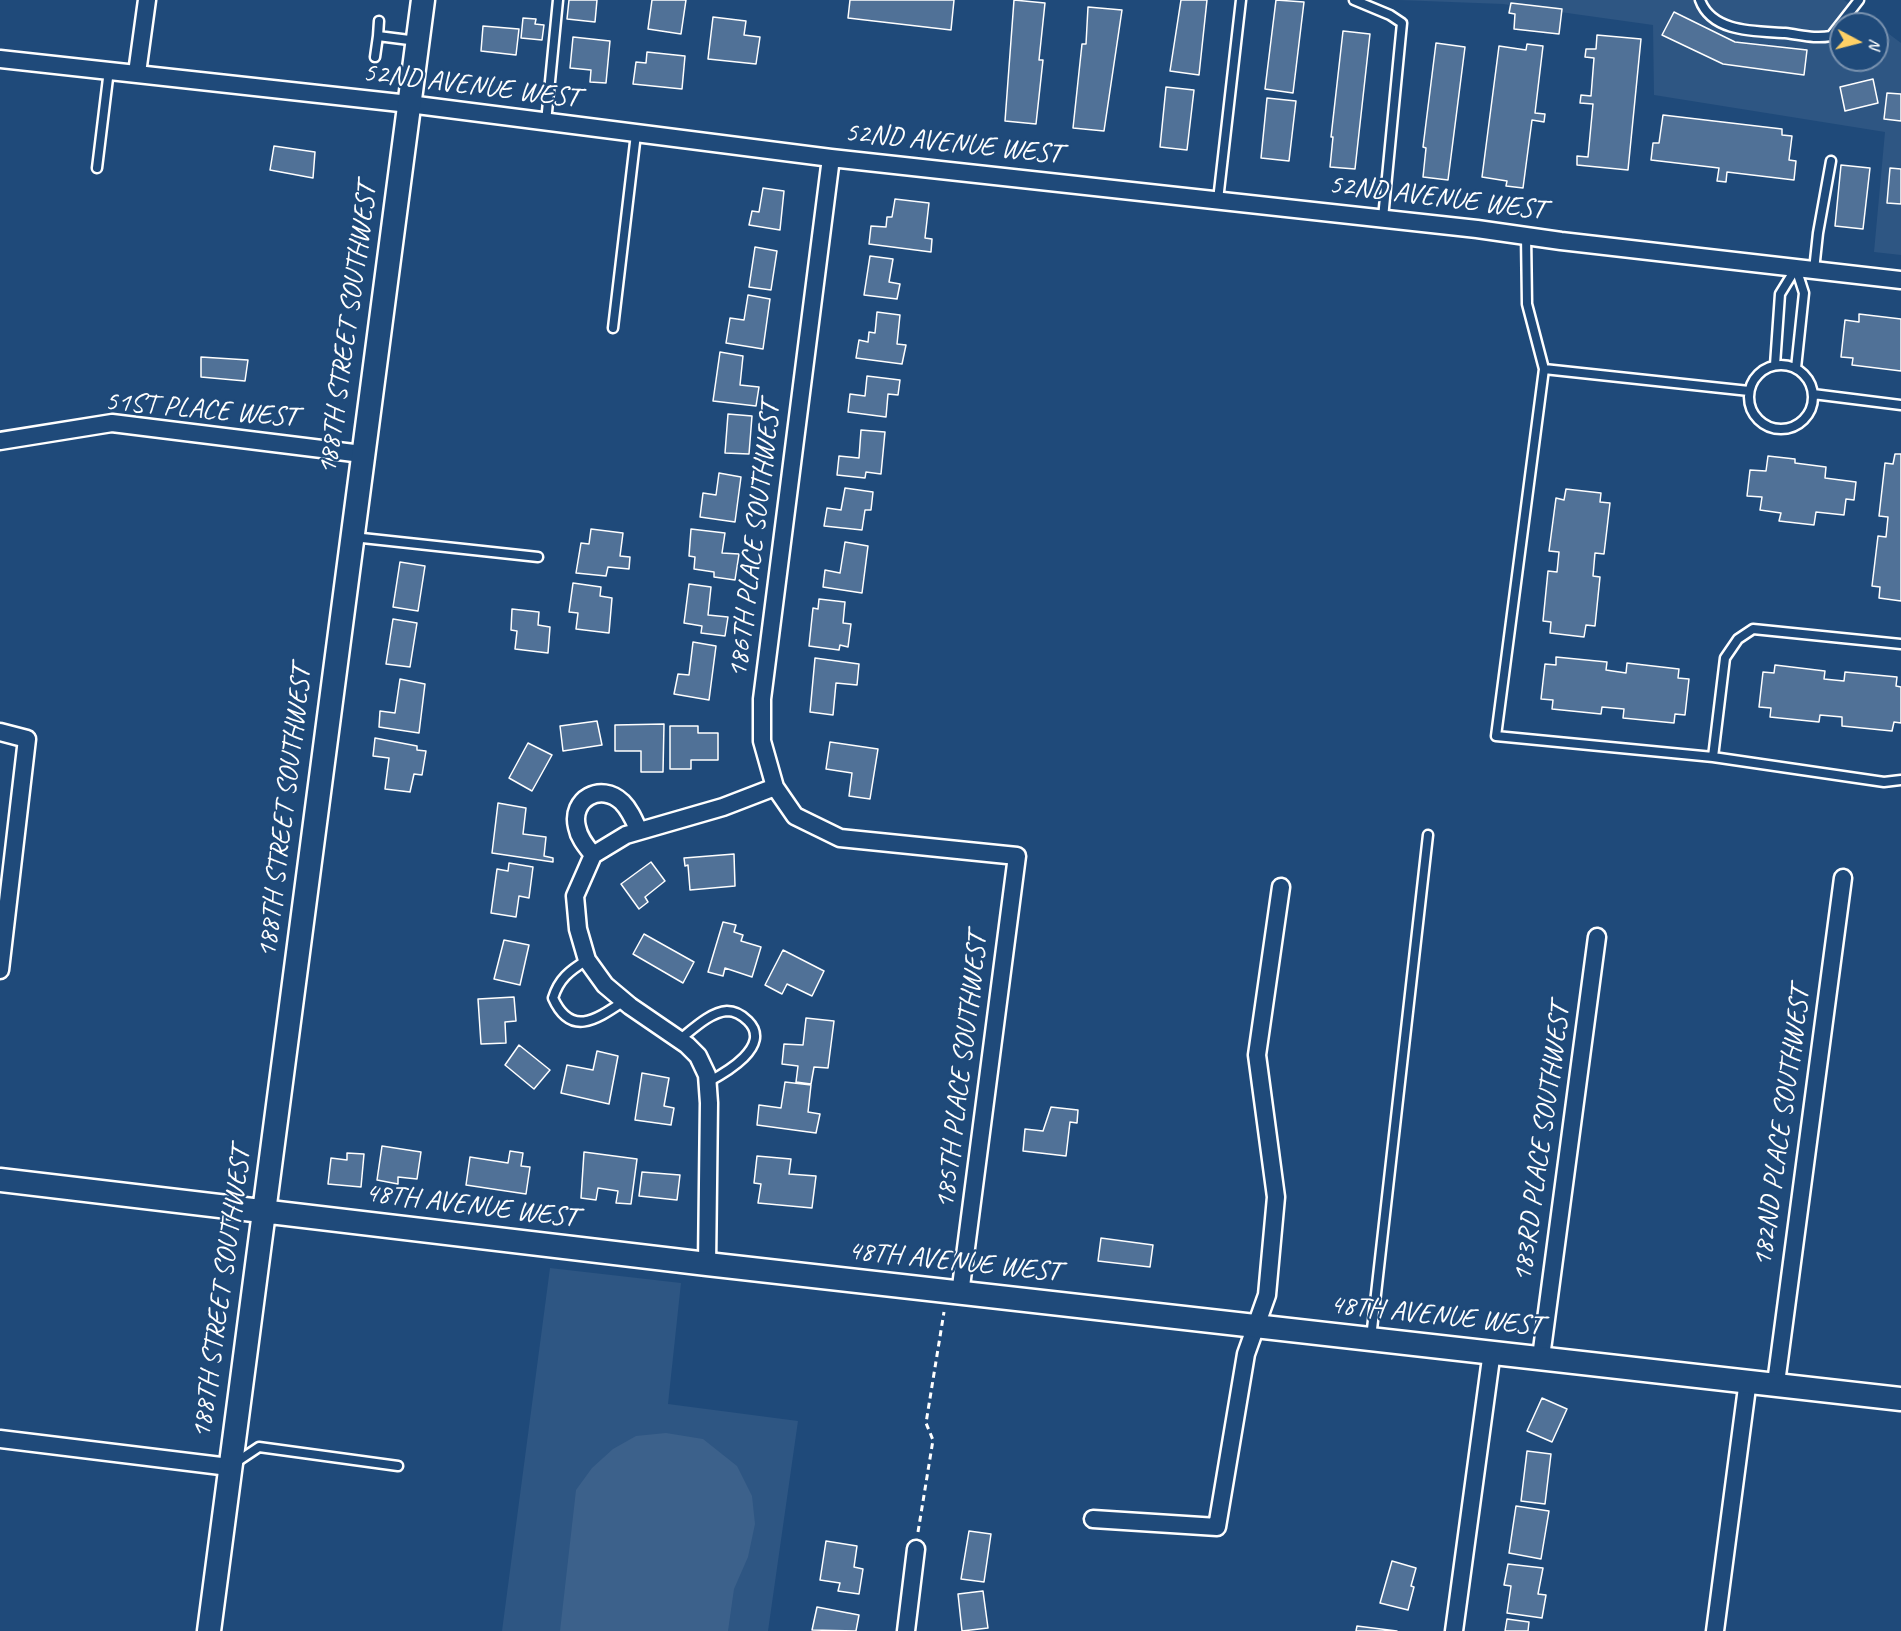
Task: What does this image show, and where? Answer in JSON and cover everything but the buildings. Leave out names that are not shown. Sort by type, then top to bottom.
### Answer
[{"type":"street","points":[[137,73],[147,0]]},
{"type":"street","name":"188TH STREET SOUTHWEST","points":[[209,1631],[423,0]]},
{"type":"street","name":"52ND AVENUE WEST","points":[[0,59],[409,104],[831,158],[1383,218],[1901,280]]},
{"type":"street","name":"186TH PLACE SOUTHWEST","points":[[831,158],[762,699],[762,741],[775,787],[795,816],[840,838],[1017,856]]},
{"type":"street","name":"51ST PLACE WEST","points":[[0,441],[112,423],[362,454]]},
{"type":"street","points":[[0,732],[27,739],[0,970]]},
{"type":"street","points":[[706,1264],[707,1075],[698,1056],[605,985],[587,960],[578,929],[575,896],[593,855],[626,835],[723,807],[775,787]]},
{"type":"street","points":[[593,855],[582,841],[576,824],[578,811],[585,799],[597,792],[609,794],[620,800],[629,810],[639,831]]},
{"type":"street","name":"185TH PLACE SOUTHWEST","points":[[952,1293],[1017,856]]},
{"type":"street","name":"182ND PLACE SOUTHWEST","points":[[1776,1383],[1843,878]]},
{"type":"street","points":[[1093,1519],[1217,1527],[1245,1354],[1266,1295],[1276,1197],[1257,1055],[1281,887]]},
{"type":"street","name":"183RD PLACE SOUTHWEST","points":[[1542,1357],[1597,938]]},
{"type":"street","name":"48TH AVENUE WEST","points":[[0,1180],[952,1293],[1901,1398]]},
{"type":"street","points":[[1454,1631],[1492,1351]]},
{"type":"street","points":[[1715,1631],[1749,1380]]},
{"type":"street","points":[[0,1439],[230,1467]]},
{"type":"street","points":[[906,1631],[916,1549]]},
{"type":"lane","points":[[546,122],[558,0]]},
{"type":"lane","points":[[1218,200],[1242,0]]},
{"type":"lane","points":[[1354,0],[1390,15],[1402,23],[1383,218]]},
{"type":"lane","points":[[1700,0],[1704,10],[1718,20],[1740,30],[1815,39],[1831,36],[1859,0]]},
{"type":"lane","points":[[375,57],[380,21]]},
{"type":"lane","points":[[378,36],[418,41]]},
{"type":"lane","points":[[97,168],[109,70]]},
{"type":"lane","points":[[613,328],[636,134]]},
{"type":"lane","points":[[1814,270],[1831,161]]},
{"type":"lane","points":[[1526,235],[1527,304],[1544,369],[1496,736],[1713,757],[1884,782],[1901,780]]},
{"type":"lane","points":[[1775,365],[1780,294],[1796,268]]},
{"type":"lane","points":[[1796,268],[1804,293],[1796,368]]},
{"type":"lane","points":[[1775,365],[1796,368],[1804,375],[1813,394],[1813,404],[1802,422],[1782,430],[1761,424],[1749,406],[1749,391],[1757,376],[1775,365]]},
{"type":"lane","points":[[1544,369],[1749,391]]},
{"type":"lane","points":[[1813,394],[1901,405]]},
{"type":"lane","points":[[351,536],[538,557]]},
{"type":"lane","points":[[1713,757],[1725,658],[1738,639],[1753,629],[1901,645]]},
{"type":"lane","points":[[1371,1340],[1428,835]]},
{"type":"lane","points":[[587,960],[570,970],[558,983],[553,998],[560,1013],[575,1023],[596,1019],[624,1001]]},
{"type":"lane","points":[[679,1040],[711,1017],[728,1011],[742,1015],[752,1025],[754,1041],[746,1056],[729,1071],[707,1083]]},
{"type":"lane","points":[[230,1467],[259,1447],[398,1466]]},
{"type":"path","points":[[916,1549],[933,1440],[926,1423],[944,1311],[952,1293]]},
{"type":"shaded area","points":[[1398,0],[1844,0],[1860,12],[1829,12],[1829,72],[1889,72],[1889,34],[1901,43],[1901,255],[1874,252],[1885,132],[1654,95],[1653,25],[1503,4]]},
{"type":"shaded area","points":[[550,1268],[681,1283],[668,1404],[798,1421],[768,1631],[502,1631]]},
{"type":"shaded area","points":[[666,1433],[703,1439],[737,1466],[752,1496],[755,1524],[748,1557],[734,1589],[728,1631],[560,1631],[576,1490],[592,1468],[613,1449],[636,1436]]}]
